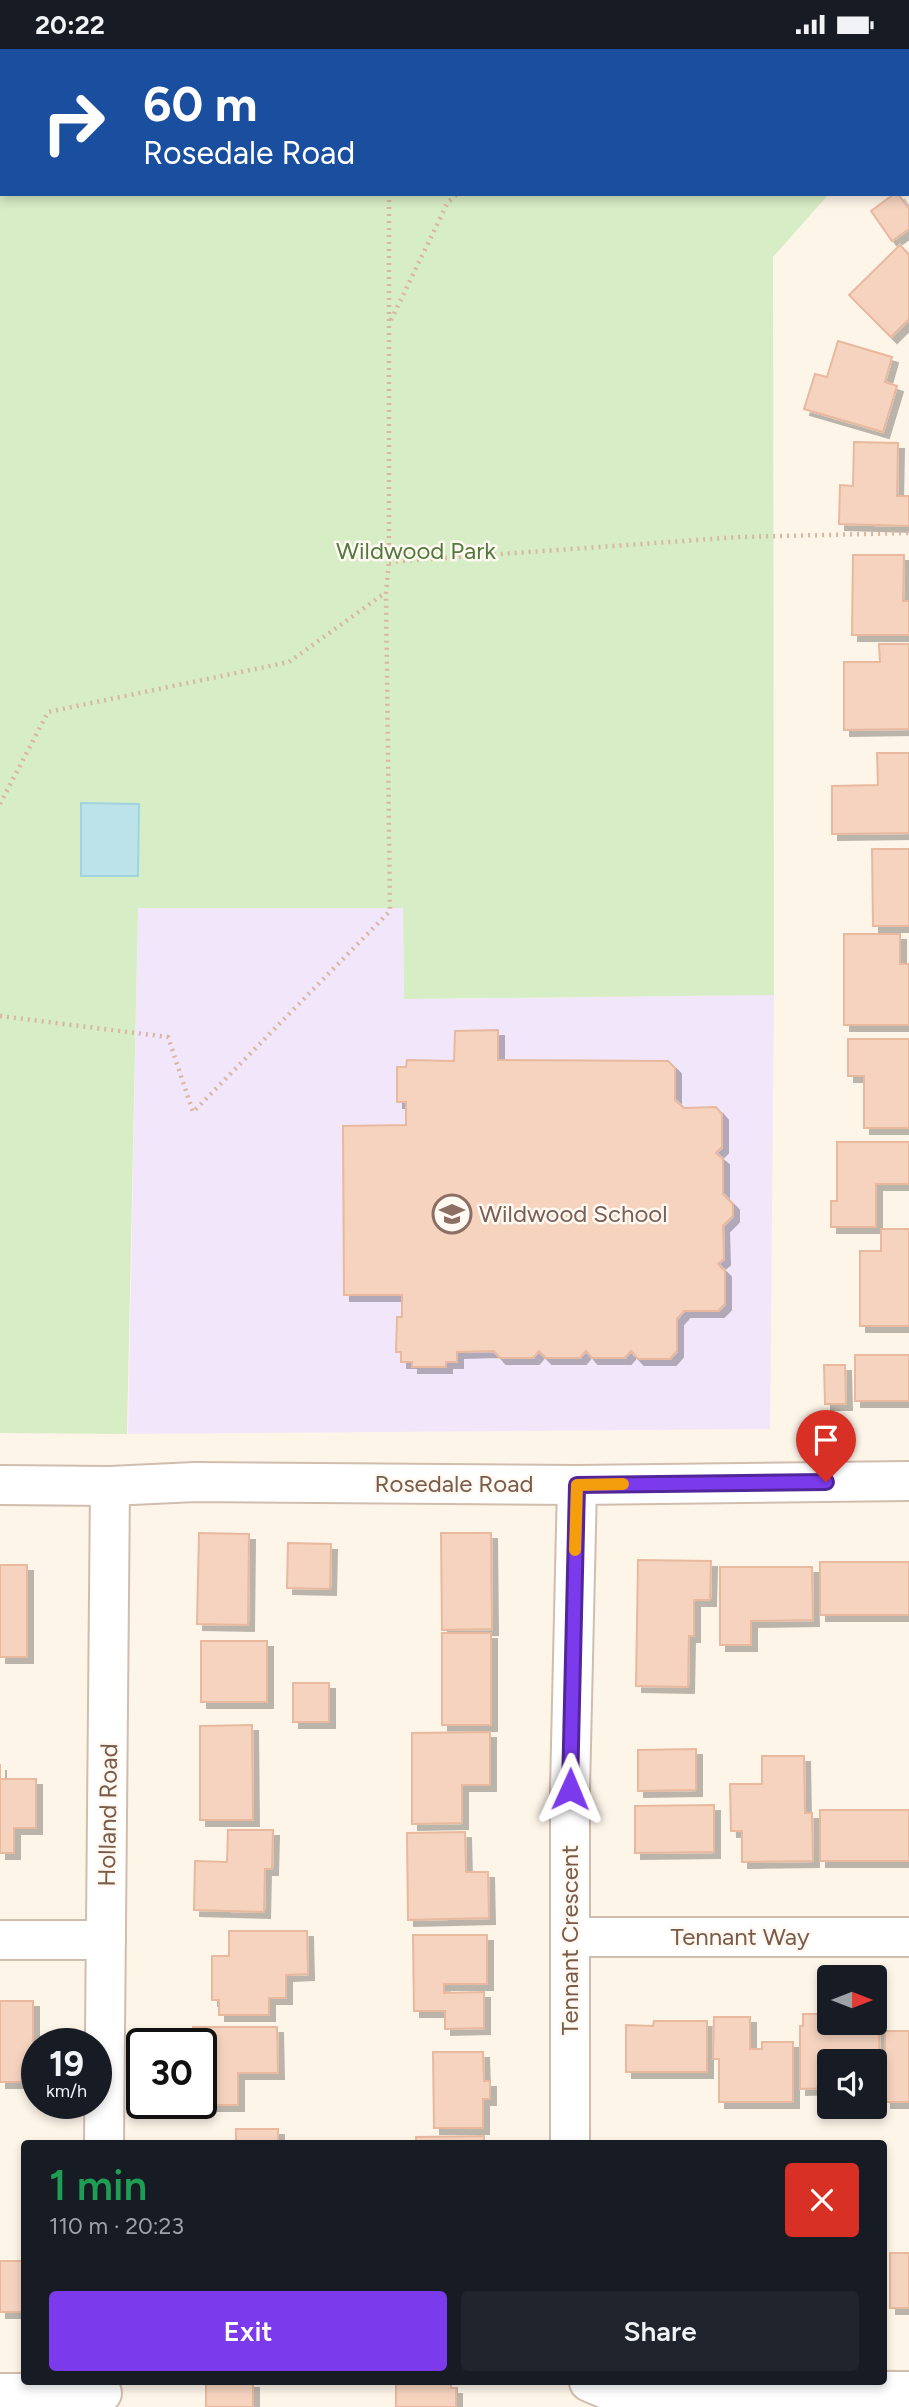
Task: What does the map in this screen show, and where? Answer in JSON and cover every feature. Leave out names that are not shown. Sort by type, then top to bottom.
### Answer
[{"type":"street","name":"Rosedale Road","points":[[0,1485],[110,1486],[195,1482],[577,1485],[909,1481]]},
{"type":"street","name":"Tennant Crescent","points":[[570,2140],[570,1776],[577,1485]]},
{"type":"street","name":"Holland Road","points":[[104,2140],[110,1486]]},
{"type":"street","name":"Tennant Way","points":[[570,1937],[909,1937]]},
{"type":"street","points":[[0,1940],[106,1940]]},
{"type":"street","points":[[596,2385],[608,2390],[909,2391]]},
{"type":"street","points":[[0,2393],[102,2394]]},
{"type":"path","points":[[0,1016],[168,1037],[193,1112],[390,911],[386,593],[389,562],[389,196]]},
{"type":"path","points":[[389,323],[448,202],[455,196]]},
{"type":"path","points":[[389,562],[739,537],[909,533]]},
{"type":"path","points":[[0,804],[48,712],[289,662],[386,593]]},
{"type":"shaded area","name":"Wildwood School","points":[[138,908],[403,908],[404,999],[774,995],[770,1429],[128,1434]]},
{"type":"green space","name":"Wildwood Park","points":[[0,196],[827,196],[773,257],[774,995],[404,999],[403,908],[138,908],[127,1434],[0,1433]]},
{"type":"water","points":[[81,803],[139,804],[138,876],[81,876]]},
{"type":"building","points":[[891,196],[899,196],[909,209],[909,229],[892,241],[871,211]]},
{"type":"building","points":[[900,245],[909,255],[909,319],[891,337],[849,295]]},
{"type":"building","points":[[838,341],[892,357],[885,382],[897,386],[883,432],[804,409],[815,374],[827,377]]},
{"type":"building","points":[[854,442],[898,443],[897,496],[909,496],[909,526],[839,524],[840,485],[853,486]]},
{"type":"building","points":[[853,555],[904,555],[903,601],[909,601],[909,635],[852,635]]},
{"type":"building","points":[[879,644],[909,644],[909,729],[844,730],[844,662],[880,662]]},
{"type":"building","points":[[877,753],[909,753],[909,833],[832,834],[832,786],[878,785]]},
{"type":"building","points":[[872,849],[909,849],[909,926],[873,926]]},
{"type":"building","points":[[844,934],[900,934],[900,964],[909,964],[909,1025],[844,1025]]},
{"type":"building","name":"Wildwood School","points":[[498,1030],[498,1060],[668,1061],[675,1068],[675,1100],[684,1108],[716,1107],[722,1114],[722,1147],[716,1153],[723,1159],[723,1194],[733,1204],[733,1216],[723,1226],[724,1259],[718,1264],[725,1271],[725,1304],[718,1311],[684,1311],[677,1319],[677,1351],[670,1359],[638,1359],[631,1351],[625,1358],[592,1358],[586,1351],[580,1358],[546,1358],[539,1351],[533,1358],[500,1358],[494,1351],[457,1352],[457,1362],[446,1362],[446,1367],[412,1367],[412,1362],[401,1362],[401,1352],[396,1352],[397,1317],[402,1317],[402,1295],[344,1295],[343,1126],[406,1125],[406,1102],[397,1102],[397,1067],[406,1067],[407,1060],[454,1061],[455,1031]]},
{"type":"building","points":[[848,1039],[909,1039],[909,1128],[864,1128],[864,1076],[848,1076]]},
{"type":"building","points":[[837,1142],[909,1142],[909,1184],[876,1184],[876,1227],[831,1227],[831,1201],[837,1201]]},
{"type":"building","points":[[881,1229],[909,1229],[909,1326],[860,1326],[860,1251],[881,1251]]},
{"type":"building","points":[[855,1355],[909,1355],[909,1401],[855,1401]]},
{"type":"building","points":[[824,1365],[845,1365],[846,1404],[825,1404]]},
{"type":"building","points":[[199,1533],[249,1534],[248,1625],[197,1624]]},
{"type":"building","points":[[441,1533],[491,1533],[492,1629],[442,1630]]},
{"type":"building","points":[[288,1543],[331,1544],[330,1589],[287,1588]]},
{"type":"building","points":[[638,1560],[711,1561],[710,1600],[694,1600],[694,1636],[689,1636],[688,1687],[636,1686]]},
{"type":"building","points":[[820,1562],[909,1562],[909,1615],[820,1615]]},
{"type":"building","points":[[0,1565],[27,1565],[27,1657],[0,1657]]},
{"type":"building","points":[[720,1567],[812,1567],[813,1620],[751,1621],[751,1645],[720,1645]]},
{"type":"building","points":[[442,1633],[491,1633],[491,1725],[442,1725]]},
{"type":"building","points":[[201,1641],[267,1641],[267,1702],[201,1702]]},
{"type":"building","points":[[293,1683],[329,1683],[329,1722],[293,1722]]},
{"type":"building","points":[[252,1725],[253,1820],[200,1820],[200,1726]]},
{"type":"building","points":[[490,1732],[490,1785],[462,1785],[462,1823],[412,1824],[412,1733]]},
{"type":"building","points":[[696,1749],[696,1790],[638,1791],[638,1750]]},
{"type":"building","points":[[762,1756],[804,1756],[805,1813],[812,1813],[813,1861],[742,1862],[742,1831],[731,1831],[730,1784],[762,1784]]},
{"type":"building","points":[[0,1779],[36,1779],[36,1828],[14,1828],[14,1853],[0,1853]]},
{"type":"building","points":[[714,1805],[714,1852],[635,1853],[635,1806]]},
{"type":"building","points":[[820,1810],[909,1810],[909,1861],[820,1861]]},
{"type":"building","points":[[228,1830],[273,1830],[272,1869],[265,1869],[264,1912],[194,1910],[195,1861],[227,1862]]},
{"type":"building","points":[[465,1832],[466,1872],[488,1872],[489,1918],[408,1920],[407,1833]]},
{"type":"building","points":[[229,1931],[307,1931],[308,1974],[286,1975],[286,1998],[269,1998],[269,2015],[219,2015],[219,2000],[212,2000],[212,1956],[229,1956]]},
{"type":"building","points":[[413,1935],[487,1935],[487,1984],[444,1984],[444,1993],[484,1992],[484,2028],[445,2029],[445,2011],[414,2011]]},
{"type":"building","points":[[0,2001],[33,2001],[33,2028],[21,2028],[21,2082],[0,2082]]},
{"type":"building","points":[[803,2014],[817,2014],[817,2035],[879,2035],[879,2049],[817,2049],[817,2088],[800,2089],[800,2026],[803,2026]]},
{"type":"building","points":[[714,2017],[750,2017],[750,2049],[762,2049],[762,2042],[793,2042],[793,2102],[719,2102],[719,2059],[713,2059]]},
{"type":"building","points":[[654,2021],[707,2021],[707,2072],[626,2072],[626,2025],[653,2026]]},
{"type":"building","points":[[277,2027],[278,2073],[238,2073],[238,2105],[217,2105],[217,2028],[193,2028]]},
{"type":"building","points":[[887,2031],[909,2031],[909,2102],[887,2102]]},
{"type":"building","points":[[433,2052],[483,2052],[484,2081],[490,2081],[490,2099],[483,2099],[483,2128],[434,2128]]},
{"type":"building","points":[[236,2129],[278,2129],[278,2140],[236,2140]]},
{"type":"building","points":[[484,2136],[484,2140],[416,2140],[416,2137]]},
{"type":"building","points":[[890,2253],[909,2253],[909,2308],[890,2308]]},
{"type":"building","points":[[0,2261],[21,2261],[21,2312],[0,2312]]},
{"type":"building","points":[[206,2385],[253,2385],[253,2407],[206,2407]]},
{"type":"building","points":[[396,2385],[451,2385],[451,2388],[456,2388],[456,2407],[396,2407]]},
{"type":"slow traffic","points":[[575,1550],[577,1485],[623,1484]]},
{"type":"place","name":"Wildwood School","points":[[452,1214]]},
{"type":"route","points":[[570,1789],[577,1485],[826,1482]]}]
